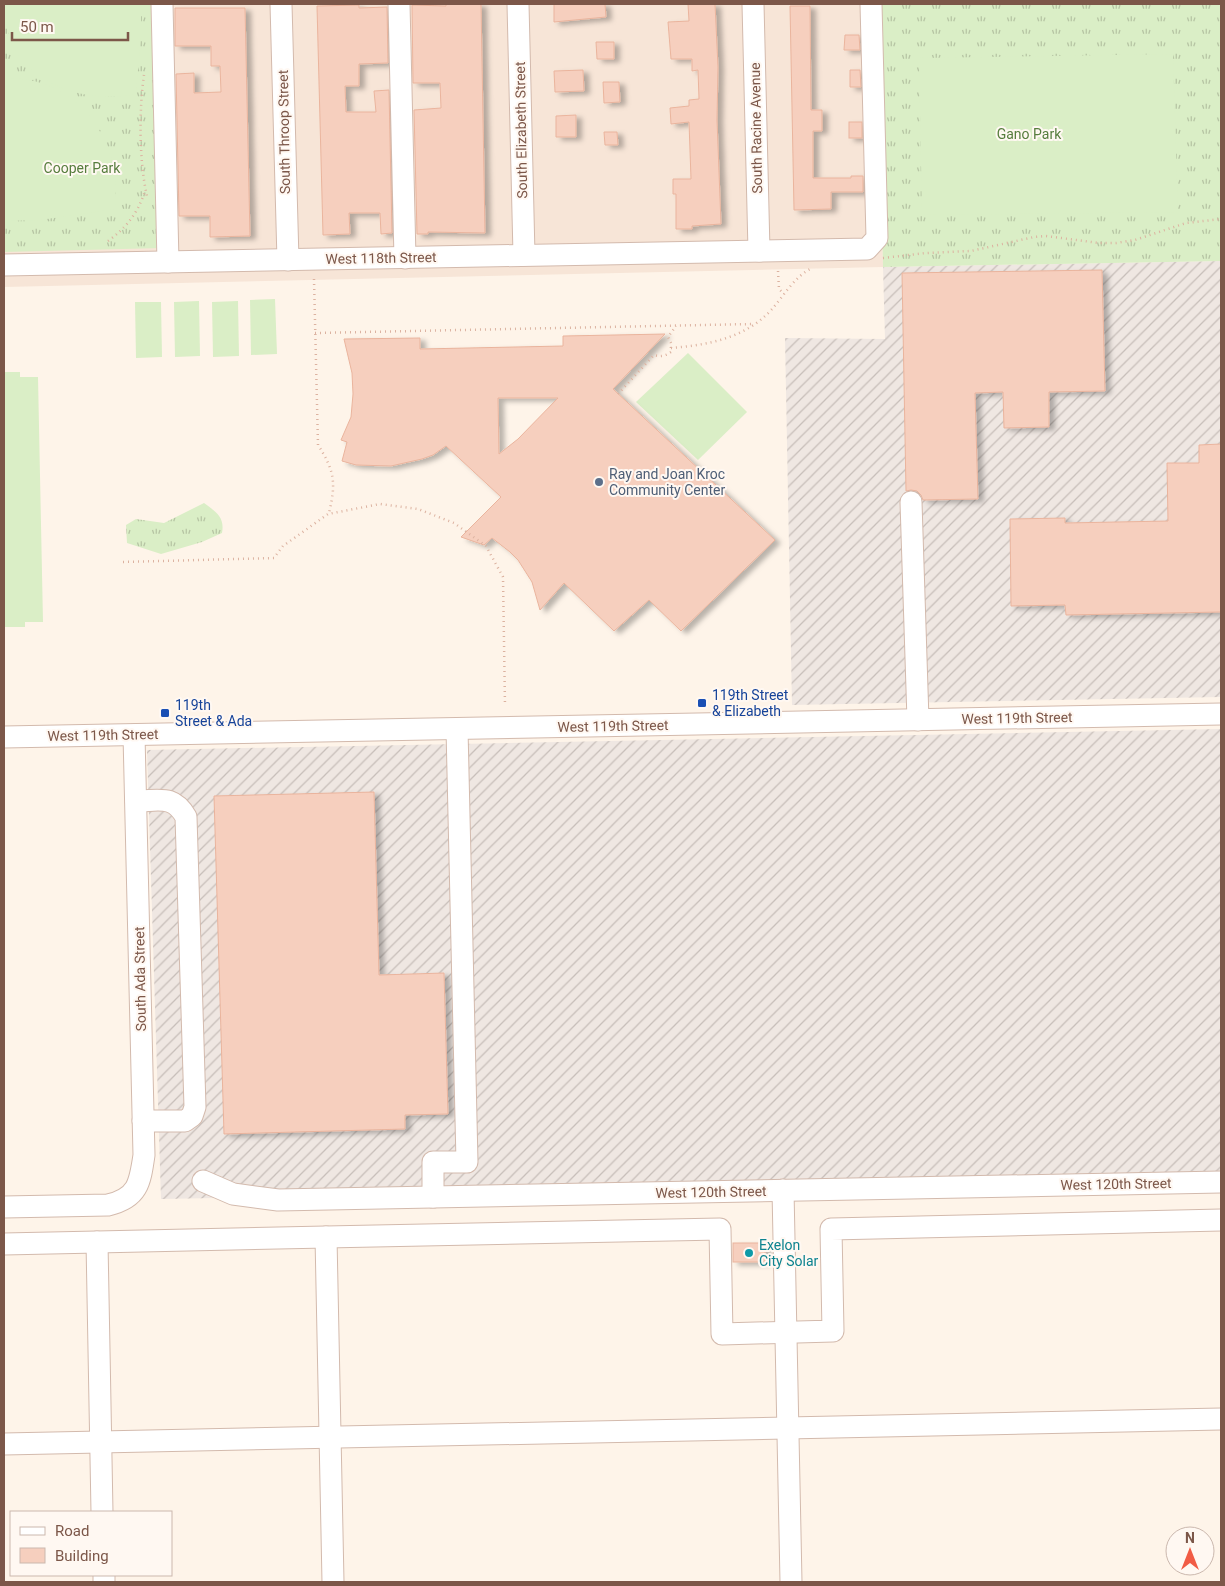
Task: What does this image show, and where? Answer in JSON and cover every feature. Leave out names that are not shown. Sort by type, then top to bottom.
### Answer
[{"type":"street","points":[[162,4],[168,262]]},
{"type":"street","name":"South Throop Street","points":[[281,4],[288,260]]},
{"type":"street","points":[[399,4],[405,258]]},
{"type":"street","name":"South Elizabeth Street","points":[[518,4],[524,255]]},
{"type":"street","name":"South Racine Avenue","points":[[753,4],[759,251]]},
{"type":"street","name":"West 118th Street","points":[[4,265],[868,250],[877,238],[871,4]]},
{"type":"street","points":[[911,502],[918,720]]},
{"type":"street","name":"West 119th Street","points":[[4,737],[1221,714]]},
{"type":"street","points":[[433,1196],[433,1162],[467,1162],[457,729]]},
{"type":"street","name":"South Ada Street","points":[[4,1207],[122,1202],[132,1195],[142,1172],[144,1121],[134,735]]},
{"type":"street","points":[[136,801],[168,800],[176,803],[186,817],[195,1107],[192,1116],[185,1120],[144,1121]]},
{"type":"street","name":"West 120th Street","points":[[203,1181],[233,1194],[278,1200],[1221,1182]]},
{"type":"street","points":[[782,1190],[791,1582]]},
{"type":"street","points":[[4,1244],[720,1229],[722,1334],[833,1331],[831,1229],[1221,1220]]},
{"type":"street","points":[[326,1237],[333,1582]]},
{"type":"street","points":[[97,1242],[102,1511]]},
{"type":"street","points":[[4,1444],[1221,1419]]},
{"type":"path","points":[[108,241],[121,232],[132,218],[141,204],[145,189]]},
{"type":"path","points":[[880,258],[971,251],[1046,236],[1099,242],[1134,240],[1186,223],[1221,219]]},
{"type":"path","points":[[671,348],[713,343],[731,337],[754,324],[770,311],[796,280],[813,267]]},
{"type":"path","points":[[778,271],[779,289],[784,294]]},
{"type":"path","points":[[314,279],[318,445],[330,465],[334,478],[334,493],[328,514]]},
{"type":"path","points":[[315,333],[754,324]]},
{"type":"path","points":[[618,394],[654,356],[666,356],[671,352],[671,343],[668,337],[676,326]]},
{"type":"path","points":[[123,562],[274,558],[283,546],[328,514],[380,504],[418,509],[454,523],[486,546],[503,577],[505,706]]},
{"type":"shaded area","points":[[4,4],[877,4],[883,267],[4,287]]},
{"type":"shaded area","points":[[1221,261],[1221,697],[792,705],[785,338],[885,339],[883,267]]},
{"type":"shaded area","points":[[1221,729],[1221,1179],[161,1199],[147,750]]},
{"type":"green space","name":"Cooper Park","points":[[4,4],[157,4],[163,248],[4,252]]},
{"type":"green space","points":[[4,4],[141,4],[141,35],[136,94],[105,97],[75,92],[60,87],[34,72],[14,48],[5,19]]},
{"type":"green space","name":"Gano Park","points":[[877,4],[1221,4],[1221,261],[883,267]]},
{"type":"green space","points":[[1173,54],[1178,212],[922,215],[919,58]]},
{"type":"green space","points":[[4,78],[24,79],[43,83],[60,91],[88,115],[99,130],[108,148],[114,167],[116,182],[115,209],[40,220],[4,221]]},
{"type":"green space","points":[[275,299],[277,354],[251,355],[250,300]]},
{"type":"green space","points":[[199,301],[200,356],[175,357],[174,302]]},
{"type":"green space","points":[[238,301],[239,356],[213,357],[212,302]]},
{"type":"green space","points":[[135,302],[161,302],[162,357],[136,358]]},
{"type":"green space","points":[[688,353],[747,412],[698,460],[636,402]]},
{"type":"green space","points":[[4,372],[20,372],[20,377],[38,377],[43,622],[25,622],[25,627],[4,627]]},
{"type":"green space","points":[[204,503],[219,515],[223,527],[222,533],[202,542],[161,554],[127,543],[126,525],[136,519],[164,523]]},
{"type":"building","points":[[446,4],[481,4],[485,233],[428,232],[428,234],[417,234],[414,110],[441,108],[440,83],[413,83],[412,5],[446,6]]},
{"type":"building","points":[[554,4],[605,4],[606,17],[554,22]]},
{"type":"building","points":[[688,4],[715,4],[721,224],[692,226],[692,229],[676,229],[676,194],[673,194],[673,179],[691,179],[689,122],[671,124],[670,108],[689,106],[689,100],[699,99],[698,70],[692,71],[692,59],[671,59],[668,22],[689,21]]},
{"type":"building","points":[[359,5],[359,8],[387,7],[388,63],[359,64],[359,86],[345,86],[346,112],[376,112],[374,91],[389,90],[392,233],[381,234],[380,213],[349,213],[350,234],[323,235],[317,6]]},
{"type":"building","points":[[790,6],[810,6],[811,110],[822,110],[822,131],[813,131],[813,178],[851,178],[851,176],[863,176],[863,192],[831,192],[831,209],[794,210]]},
{"type":"building","points":[[175,8],[245,8],[250,236],[210,237],[210,216],[179,216],[176,74],[194,73],[194,93],[221,92],[220,66],[211,66],[211,46],[175,46]]},
{"type":"building","points":[[845,35],[859,35],[860,50],[844,50]]},
{"type":"building","points":[[596,42],[614,42],[614,59],[597,59]]},
{"type":"building","points":[[583,70],[584,91],[555,92],[554,71]]},
{"type":"building","points":[[850,70],[860,70],[861,87],[850,87]]},
{"type":"building","points":[[603,82],[619,82],[620,102],[604,103]]},
{"type":"building","points":[[576,115],[576,137],[556,137],[556,116]]},
{"type":"building","points":[[849,122],[862,122],[862,138],[849,138]]},
{"type":"building","points":[[604,132],[617,132],[618,145],[605,145]]},
{"type":"building","points":[[1102,270],[1105,391],[1049,392],[1049,427],[1004,428],[1003,392],[975,393],[978,499],[923,500],[917,491],[906,491],[902,273]]},
{"type":"building","name":"Ray and Joan Kroc Community Center","points":[[665,334],[613,389],[775,540],[681,631],[649,600],[614,631],[564,583],[540,610],[532,582],[518,560],[510,552],[492,538],[484,545],[461,537],[501,497],[446,446],[433,455],[422,459],[391,466],[356,465],[342,461],[347,442],[341,440],[351,417],[353,394],[352,373],[344,339],[420,338],[420,349],[563,346],[563,336]],"holes":[[[498,398],[558,398],[518,439],[499,454]]]},
{"type":"building","points":[[1221,444],[1221,612],[1066,615],[1065,605],[1011,606],[1010,519],[1065,518],[1065,523],[1168,521],[1167,463],[1199,463],[1199,445]]},
{"type":"building","points":[[374,792],[379,975],[444,973],[448,1114],[405,1115],[405,1129],[224,1134],[214,796]]},
{"type":"building","name":"Exelon City Solar","points":[[733,1243],[765,1243],[765,1262],[733,1262]]},
{"type":"place","name":"Ray and Joan Kroc Community Center","points":[[599,482]]},
{"type":"place","name":"119th Street & Elizabeth","points":[[702,703]]},
{"type":"place","name":"119th Street & Ada","points":[[165,713]]},
{"type":"place","name":"Exelon City Solar","points":[[749,1253]]}]
